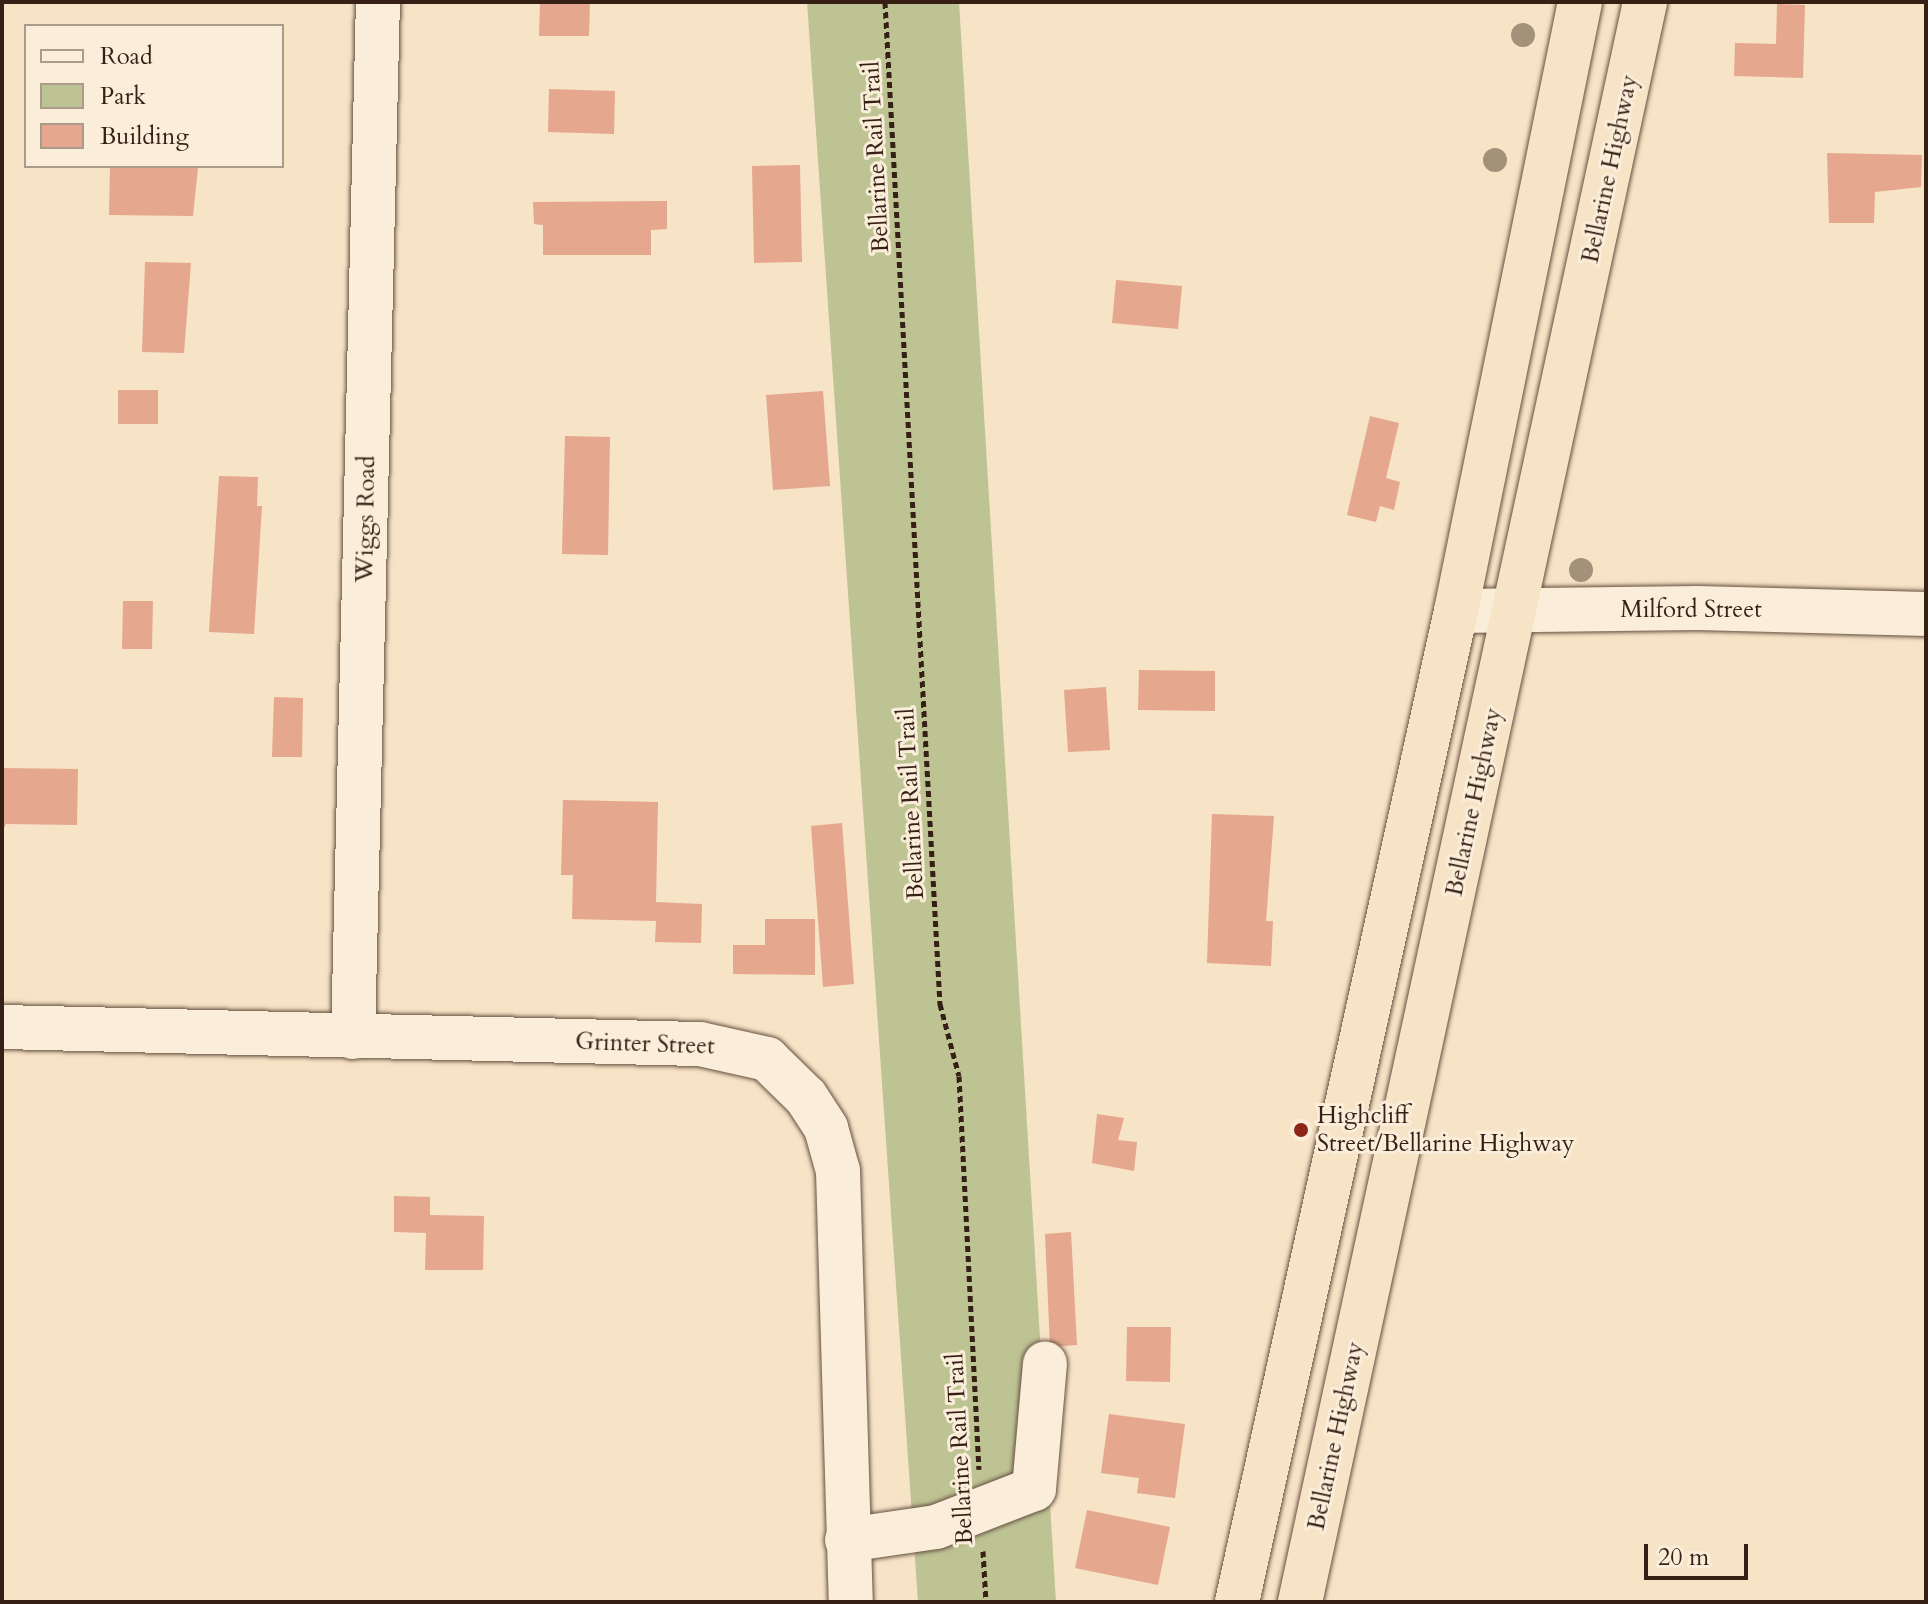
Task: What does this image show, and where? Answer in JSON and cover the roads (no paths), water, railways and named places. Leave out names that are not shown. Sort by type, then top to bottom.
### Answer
[{"type":"highway","points":[[1237,1602],[1456,611],[1580,2]]},
{"type":"highway","name":"Bellarine Highway","points":[[1300,1602],[1645,2]]},
{"type":"street","name":"Wiggs Road","points":[[353,1037],[378,2]]},
{"type":"street","name":"Milford Street","points":[[1456,611],[1926,614]]},
{"type":"street","name":"Grinter Street","points":[[2,1027],[700,1044],[767,1059],[788,1075],[826,1128],[838,1171],[851,1602]]},
{"type":"street","points":[[847,1540],[928,1529],[981,1512],[1034,1489],[1045,1363]]},
{"type":"place","name":"Highcliff Street/Bellarine Highway","points":[[1301,1130]]}]
